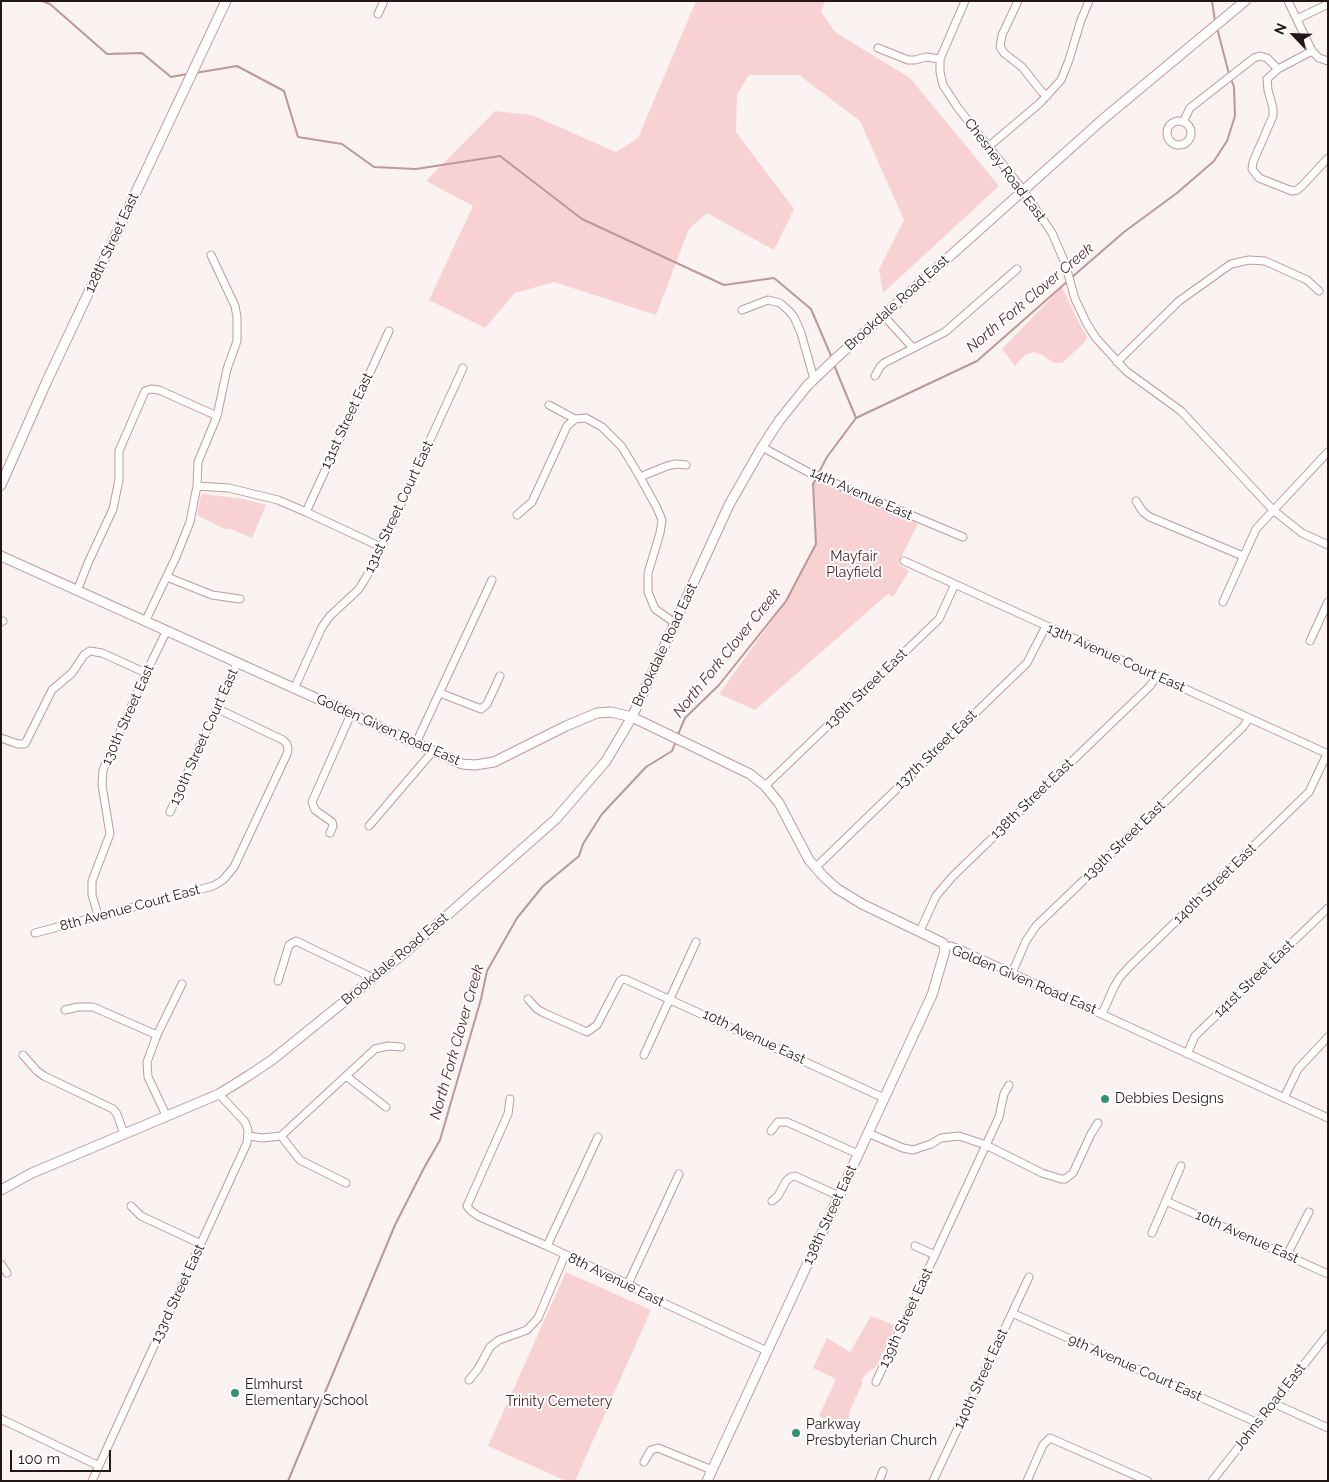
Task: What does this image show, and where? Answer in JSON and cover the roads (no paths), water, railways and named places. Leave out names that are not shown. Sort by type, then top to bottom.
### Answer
[{"type":"street","name":"128th Street East","points":[[1,485],[46,383],[226,1]]},
{"type":"street","points":[[378,14],[384,1]]},
{"type":"street","name":"Chesney Road East","points":[[965,1],[940,59],[943,85],[988,147],[1023,190],[1052,233],[1087,324],[1104,348],[1134,377],[1165,397],[1181,411],[1272,510],[1302,533],[1328,545]]},
{"type":"street","points":[[1018,1],[1002,35],[1000,45],[1004,53],[1022,67],[1047,96]]},
{"type":"street","points":[[988,147],[1055,88],[1064,74],[1081,20],[1090,1]]},
{"type":"street","name":"Brookdale Road East","points":[[1,1190],[32,1173],[219,1094],[272,1060],[452,911],[556,819],[606,761],[632,718],[729,505],[762,447],[783,416],[814,379],[1140,87],[1245,1]]},
{"type":"street","points":[[1288,1],[1312,51],[1319,58],[1328,61]]},
{"type":"street","points":[[1297,20],[1328,4]]},
{"type":"street","points":[[878,48],[908,60],[926,57],[940,59]]},
{"type":"street","points":[[1312,51],[1278,70],[1267,80],[1273,116],[1253,162],[1253,172],[1265,181],[1294,191],[1302,186],[1328,158]]},
{"type":"street","points":[[1184,122],[1190,108],[1254,58],[1260,56],[1267,58],[1278,70]]},
{"type":"street","points":[[145,622],[167,577],[190,522],[197,486],[198,462],[217,416],[227,369],[237,341],[237,317],[231,296],[211,255]]},
{"type":"street","points":[[1118,362],[1179,301],[1230,264],[1249,260],[1265,261],[1307,280],[1319,291]]},
{"type":"street","points":[[875,376],[880,366],[884,363],[945,332],[1017,268]]},
{"type":"street","points":[[742,310],[768,300],[780,303],[789,311],[794,317],[801,333],[814,379]]},
{"type":"street","points":[[884,316],[913,348]]},
{"type":"street","name":"131st Street East","points":[[306,512],[388,331]]},
{"type":"street","name":"131st Street Court East","points":[[294,689],[322,627],[330,616],[362,585],[381,548],[463,368]]},
{"type":"street","points":[[77,591],[113,509],[119,480],[119,451],[146,390],[159,390],[217,416]]},
{"type":"street","points":[[549,405],[575,419],[586,418],[613,436],[640,477],[662,520],[648,572],[648,592],[655,609],[675,623]]},
{"type":"street","points":[[517,515],[532,502],[567,426],[575,419]]},
{"type":"street","name":"14th Avenue East","points":[[762,447],[808,472],[963,537]]},
{"type":"street","points":[[1222,602],[1256,529],[1272,510],[1327,455]]},
{"type":"street","points":[[640,477],[667,466],[676,464],[686,465]]},
{"type":"street","points":[[197,486],[229,488],[262,495],[306,512],[381,548]]},
{"type":"street","points":[[1136,501],[1143,512],[1150,517],[1243,556]]},
{"type":"street","name":"Golden Given Road East","points":[[1,556],[462,764],[488,764],[592,715],[611,712],[632,718],[743,770],[765,786],[784,812],[809,860],[836,888],[851,898],[939,940],[945,947],[951,946],[966,952],[1328,1118]]},
{"type":"street","name":"13th Avenue Court East","points":[[904,561],[1328,754]]},
{"type":"street","points":[[167,577],[212,595],[240,599]]},
{"type":"street","points":[[416,743],[492,580]]},
{"type":"street","name":"136th Street East","points":[[765,786],[938,618],[955,584]]},
{"type":"street","points":[[1310,641],[1328,602]]},
{"type":"street","name":"137th Street East","points":[[816,867],[1027,663],[1046,626]]},
{"type":"street","name":"130th Street East","points":[[98,915],[92,895],[92,880],[110,834],[102,786],[103,770],[166,632]]},
{"type":"street","points":[[1,738],[18,744],[25,744],[52,690],[72,674],[84,655],[90,651],[102,653],[146,673]]},
{"type":"street","name":"130th Street Court East","points":[[170,812],[218,709],[237,663]]},
{"type":"street","points":[[440,693],[481,709],[487,704],[500,676]]},
{"type":"street","name":"138th Street East","points":[[920,931],[936,896],[952,876],[1150,686],[1157,676]]},
{"type":"street","name":"8th Avenue Court East","points":[[35,933],[213,886],[223,880],[234,867],[288,749],[286,742],[279,737],[218,709]]},
{"type":"street","points":[[330,833],[333,826],[332,822],[315,810],[312,802],[352,714]]},
{"type":"street","name":"139th Street East","points":[[1012,973],[1026,941],[1036,926],[1243,727],[1249,718]]},
{"type":"street","points":[[369,826],[433,751]]},
{"type":"street","name":"140th Street East","points":[[1102,1014],[1120,977],[1309,792],[1328,754]]},
{"type":"street","name":"141st Street East","points":[[1187,1054],[1196,1036],[1328,908]]},
{"type":"street","points":[[278,981],[289,944],[296,941],[373,978]]},
{"type":"street","points":[[644,1055],[696,942]]},
{"type":"street","name":"138th Street East","points":[[707,1481],[932,995],[945,947]]},
{"type":"street","name":"10th Avenue East","points":[[528,999],[537,1009],[587,1032],[594,1029],[618,984],[623,979],[670,998],[884,1098]]},
{"type":"street","points":[[167,1117],[146,1072],[148,1058],[157,1035],[182,984]]},
{"type":"street","points":[[65,1010],[93,1006],[157,1035]]},
{"type":"street","points":[[1284,1098],[1298,1068],[1328,1037]]},
{"type":"street","points":[[219,1094],[245,1122],[249,1136],[262,1138],[281,1136],[375,1049],[388,1046],[401,1047]]},
{"type":"street","points":[[23,1055],[44,1076],[113,1109],[117,1114],[124,1134]]},
{"type":"street","points":[[346,1076],[386,1107]]},
{"type":"street","name":"139th Street East","points":[[876,1382],[999,1117],[1004,1094],[1009,1085]]},
{"type":"street","name":"8th Avenue East","points":[[510,1099],[508,1114],[468,1206],[470,1210],[478,1216],[547,1246],[628,1284],[665,1304],[767,1351]]},
{"type":"street","points":[[771,1131],[778,1122],[787,1122],[858,1154]]},
{"type":"street","points":[[868,1133],[903,1148],[913,1150],[931,1144],[941,1138],[952,1136],[968,1138],[1056,1179],[1065,1179],[1076,1166],[1098,1123]]},
{"type":"street","name":"133rd Street East","points":[[92,1481],[249,1136]]},
{"type":"street","points":[[281,1136],[300,1160],[346,1184]]},
{"type":"street","points":[[547,1246],[598,1137]]},
{"type":"street","points":[[1152,1234],[1181,1166]]},
{"type":"street","points":[[628,1284],[679,1174]]},
{"type":"street","points":[[772,1201],[778,1196],[786,1181],[795,1176],[839,1196]]},
{"type":"street","name":"10th Avenue East","points":[[1166,1201],[1328,1274]]},
{"type":"street","points":[[131,1206],[141,1216],[201,1244]]},
{"type":"street","points":[[1287,1255],[1309,1212]]},
{"type":"street","name":"139th Street East","points":[[916,1246],[935,1254]]},
{"type":"street","points":[[469,1380],[478,1369],[490,1347],[499,1340],[527,1330],[538,1318],[565,1255]]},
{"type":"street","points":[[1,1264],[7,1273]]},
{"type":"street","name":"140th Street East","points":[[934,1481],[1028,1277]]},
{"type":"street","name":"9th Avenue Court East","points":[[1012,1313],[1258,1423]]},
{"type":"street","name":"Johns Road East","points":[[1212,1481],[1328,1334]]},
{"type":"street","points":[[1273,1403],[1328,1428]]},
{"type":"street","points":[[1,1419],[99,1466]]},
{"type":"street","points":[[1027,1481],[1044,1445],[1050,1438],[1148,1481]]},
{"type":"street","points":[[644,1462],[649,1452],[655,1448],[712,1470]]},
{"type":"street","points":[[879,1481],[883,1472]]},
{"type":"waterway","points":[[42,1],[50,4],[107,54],[142,53],[171,77],[187,74]]},
{"type":"waterway","name":"North Fork Clover Creek","points":[[1212,1],[1215,21]]},
{"type":"waterway","name":"North Fork Clover Creek","points":[[1217,28],[1229,74]]},
{"type":"waterway","points":[[195,73],[237,66],[284,91],[298,137],[342,144],[374,167],[416,169],[500,156],[582,219],[724,285],[774,278],[811,309],[832,358]]},
{"type":"waterway","name":"North Fork Clover Creek","points":[[1071,278],[1124,232],[1177,193],[1214,161],[1227,141],[1235,116],[1234,87],[1231,79]]},
{"type":"waterway","name":"North Fork Clover Creek","points":[[818,474],[827,457],[856,418],[977,361],[1068,281]]},
{"type":"waterway","points":[[834,365],[856,418]]},
{"type":"waterway","name":"North Fork Clover Creek","points":[[677,737],[685,718],[719,685],[786,601],[816,544],[813,484],[816,479]]},
{"type":"waterway","name":"North Fork Clover Creek","points":[[288,1481],[395,1225],[440,1140],[481,999],[487,971],[517,918],[543,886],[579,856],[583,844],[602,814],[646,767],[672,751],[676,741]]},
{"type":"place","name":"Debbies Designs","points":[[1105,1099]]},
{"type":"place","name":"Elmhurst Elementary School","points":[[235,1393]]},
{"type":"place","name":"Parkway Presbyterian Church","points":[[796,1433]]},
{"type":"park label","name":"Mayfair Playfield","points":[[854,566]]},
{"type":"park label","name":"Trinity Cemetery","points":[[559,1402]]}]
